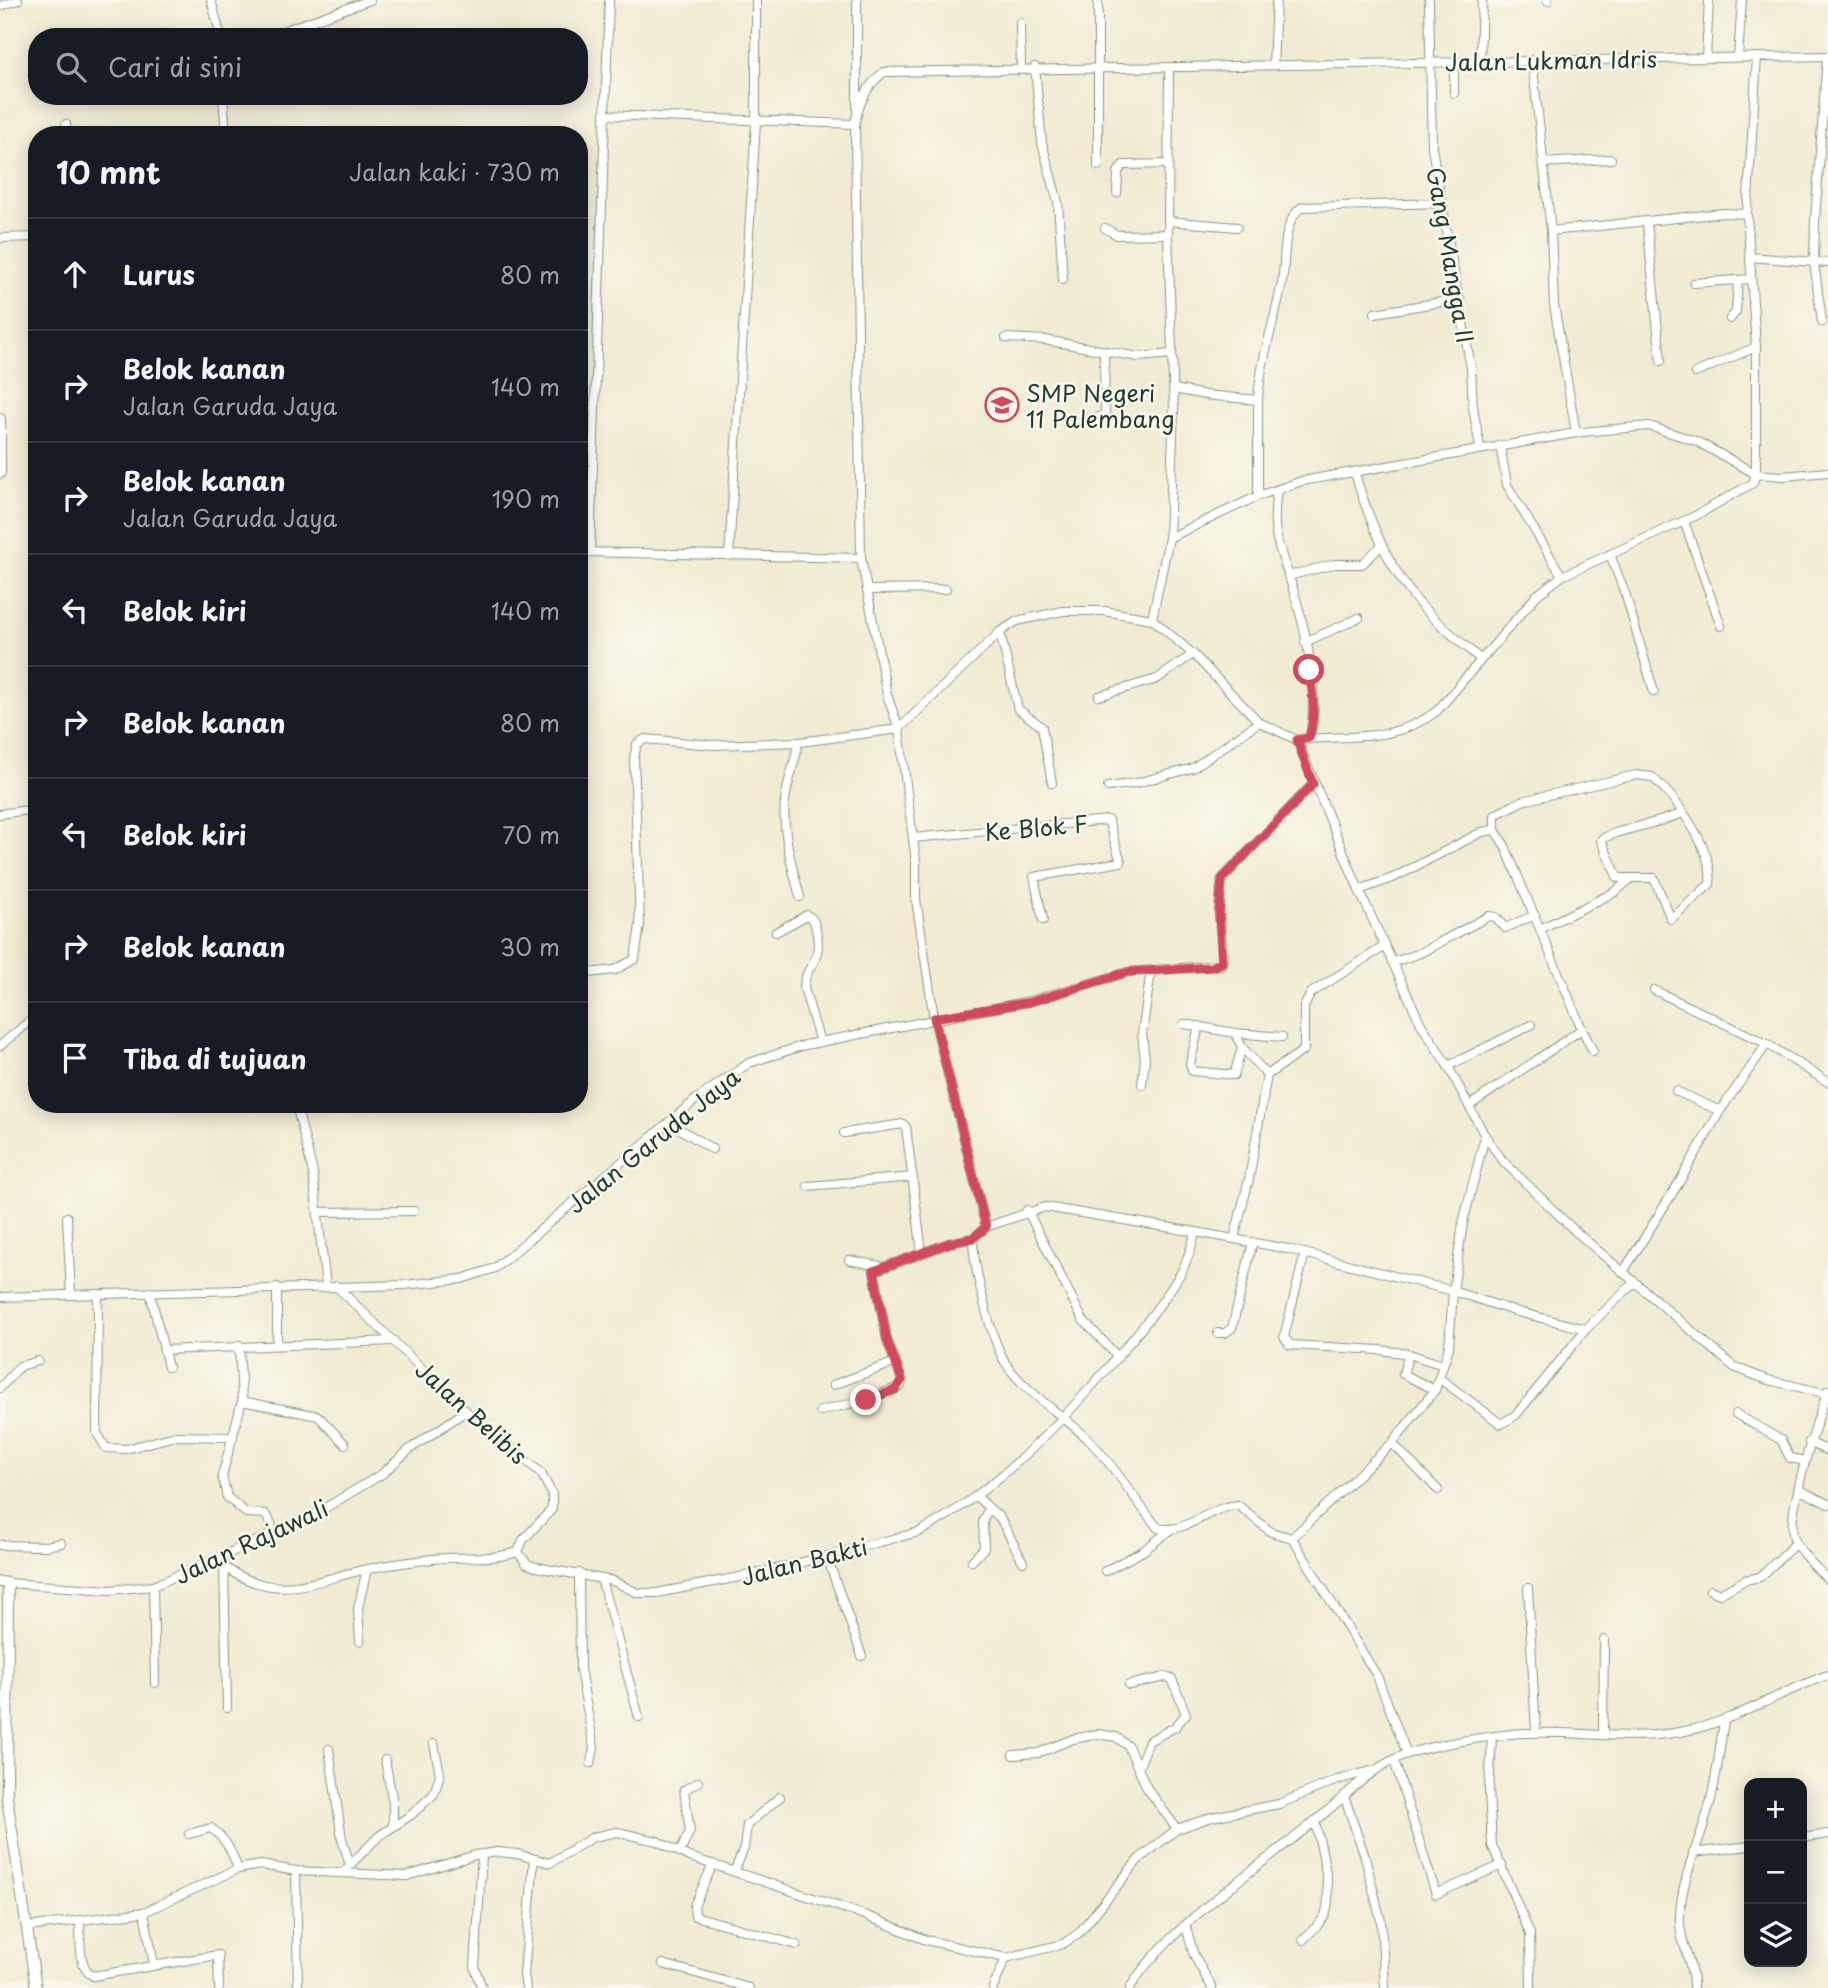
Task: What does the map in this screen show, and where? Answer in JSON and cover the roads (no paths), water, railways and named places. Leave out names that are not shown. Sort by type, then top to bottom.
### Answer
[{"type":"street","points":[[0,6],[18,0]]},
{"type":"street","points":[[211,0],[219,28]]},
{"type":"street","points":[[291,28],[370,0]]},
{"type":"street","points":[[609,0],[590,552],[861,558]]},
{"type":"street","points":[[729,556],[756,122],[756,0]]},
{"type":"street","points":[[857,0],[855,124],[861,558],[887,695],[900,729],[913,838],[916,899],[934,1018],[986,1227]]},
{"type":"street","points":[[1098,0],[1098,166]]},
{"type":"street","points":[[1273,64],[1276,0]]},
{"type":"street","name":"Gang Mangga II","points":[[1429,0],[1432,148],[1460,299],[1480,448]]},
{"type":"street","points":[[1480,61],[1482,0]]},
{"type":"street","points":[[1706,58],[1709,0]]},
{"type":"street","points":[[1738,57],[1742,0]]},
{"type":"street","points":[[1020,23],[1021,68]]},
{"type":"street","points":[[1822,322],[1814,262],[1824,161],[1828,56]]},
{"type":"street","name":"Jalan Lukman Idris","points":[[856,114],[875,79],[884,72],[1035,67],[1828,56]]},
{"type":"street","points":[[588,973],[615,970],[635,959],[640,925],[634,819],[634,758],[636,744],[645,739],[713,745],[798,742],[900,729],[1000,632],[1017,621],[1063,611],[1104,611],[1152,619],[1193,654],[1259,722],[1297,740],[1395,733],[1417,727],[1437,712],[1537,595],[1562,576],[1684,521],[1746,489],[1756,474],[1756,347],[1747,214],[1757,57]]},
{"type":"street","points":[[1532,60],[1555,305],[1576,433]]},
{"type":"street","points":[[1454,62],[1454,93]]},
{"type":"street","points":[[1035,67],[1042,143],[1058,202],[1063,280]]},
{"type":"street","points":[[1152,619],[1169,538],[1174,388],[1168,234],[1169,67]]},
{"type":"street","points":[[224,105],[225,126]]},
{"type":"street","points":[[606,115],[855,124]]},
{"type":"street","points":[[1542,163],[1611,159]]},
{"type":"street","points":[[1117,193],[1118,172],[1123,165],[1168,164]]},
{"type":"street","points":[[1258,496],[1261,358],[1282,283],[1286,243],[1297,210],[1302,207],[1336,205],[1443,203]]},
{"type":"street","points":[[1550,231],[1724,213],[1747,214]]},
{"type":"street","points":[[1168,220],[1237,227]]},
{"type":"street","points":[[1647,222],[1661,361]]},
{"type":"street","points":[[1105,228],[1116,235],[1168,234]]},
{"type":"street","points":[[0,237],[28,237]]},
{"type":"street","points":[[1749,257],[1828,263]]},
{"type":"street","points":[[1695,283],[1751,279]]},
{"type":"street","points":[[1730,319],[1736,312],[1738,280]]},
{"type":"street","points":[[1375,313],[1460,299]]},
{"type":"street","points":[[1006,338],[1045,340],[1138,358],[1172,354]]},
{"type":"street","points":[[1695,373],[1756,347]]},
{"type":"street","points":[[1083,420],[1099,420],[1105,416],[1104,353]]},
{"type":"street","points":[[1174,388],[1205,395],[1258,400]]},
{"type":"street","points":[[0,419],[0,473]]},
{"type":"street","points":[[1169,538],[1258,496],[1303,481],[1355,474],[1480,448],[1576,433],[1649,426],[1696,441],[1756,474],[1783,476],[1828,472]]},
{"type":"street","points":[[1500,445],[1507,485],[1562,576]]},
{"type":"street","points":[[1355,474],[1367,516],[1414,598],[1480,659]]},
{"type":"street","points":[[1277,490],[1274,535],[1305,642],[1313,693],[1313,724],[1309,738]]},
{"type":"street","points":[[1684,521],[1721,626]]},
{"type":"street","points":[[1288,576],[1335,564],[1362,564],[1382,545]]},
{"type":"street","points":[[1610,554],[1626,596],[1654,692]]},
{"type":"street","points":[[867,590],[946,589]]},
{"type":"street","points":[[1305,642],[1359,618]]},
{"type":"street","points":[[1000,632],[1018,709],[1042,727],[1052,783]]},
{"type":"street","points":[[1099,696],[1157,679],[1193,654]]},
{"type":"street","points":[[1108,786],[1136,783],[1193,768],[1259,722]]},
{"type":"street","points":[[1297,740],[1359,890],[1421,1024],[1448,1066],[1485,1136],[1503,1161],[1575,1231],[1734,1367],[1768,1380],[1828,1392],[1809,1442],[1791,1528],[1796,1543],[1828,1580]]},
{"type":"street","points":[[798,742],[797,756],[785,799],[785,832],[800,897]]},
{"type":"street","points":[[1593,1051],[1513,862],[1494,830],[1495,815],[1522,801],[1644,774],[1661,785],[1682,813],[1711,865],[1710,884],[1671,919],[1654,878],[1629,880],[1616,876],[1602,837],[1665,822],[1682,813]]},
{"type":"street","name":"Jalan Garuda Jaya","points":[[0,1297],[404,1285],[462,1279],[495,1268],[698,1098],[749,1063],[820,1042],[934,1018],[1030,1002],[1108,977],[1222,963],[1219,913],[1222,879],[1313,784]]},
{"type":"street","points":[[0,814],[28,810]]},
{"type":"street","name":"Ke Blok F","points":[[913,838],[1108,820],[1121,862],[1034,877],[1043,920]]},
{"type":"street","points":[[1359,890],[1393,878],[1475,835],[1494,830]]},
{"type":"street","points":[[1541,929],[1615,892],[1629,880]]},
{"type":"street","points":[[776,932],[807,915],[815,923],[819,943],[818,956],[804,980],[804,988],[820,1042]]},
{"type":"street","points":[[1394,962],[1420,953],[1489,916],[1496,917],[1505,928],[1535,915]]},
{"type":"street","points":[[1234,1239],[1249,1179],[1267,1075],[1304,1050],[1304,1007],[1311,993],[1385,946]]},
{"type":"street","points":[[1142,1085],[1145,1060],[1142,1034],[1151,971]]},
{"type":"street","points":[[1654,990],[1766,1044],[1828,1082]]},
{"type":"street","points":[[0,1046],[28,1022]]},
{"type":"street","points":[[1184,1024],[1235,1033],[1282,1037]]},
{"type":"street","points":[[1448,1066],[1531,1025]]},
{"type":"street","points":[[1199,1026],[1190,1064],[1192,1071],[1234,1076],[1242,1048]]},
{"type":"street","points":[[1469,1106],[1582,1029]]},
{"type":"street","points":[[1235,1033],[1242,1048],[1267,1075]]},
{"type":"street","points":[[1623,1272],[1720,1111],[1766,1044]]},
{"type":"street","points":[[1676,1091],[1720,1111]]},
{"type":"street","points":[[299,1113],[307,1138],[331,1286]]},
{"type":"street","points":[[669,1122],[712,1149]]},
{"type":"street","points":[[844,1133],[902,1124],[908,1132],[922,1253]]},
{"type":"street","points":[[1292,1538],[1392,1443],[1435,1390],[1449,1347],[1453,1291],[1463,1223],[1485,1136]]},
{"type":"street","points":[[808,1186],[913,1177]]},
{"type":"street","points":[[820,1411],[842,1408],[895,1390],[902,1380],[873,1280],[874,1271],[880,1266],[973,1238],[986,1227],[1027,1210],[1045,1206],[1305,1253],[1586,1329]]},
{"type":"street","points":[[1027,1210],[1083,1320],[1118,1357]]},
{"type":"street","points":[[318,1212],[414,1211]]},
{"type":"street","points":[[67,1217],[71,1295]]},
{"type":"street","name":"Jalan Bakti","points":[[518,1552],[527,1564],[579,1573],[638,1593],[657,1593],[760,1573],[919,1532],[976,1496],[1012,1468],[1062,1420],[1118,1357],[1180,1275],[1196,1232]]},
{"type":"street","points":[[973,1238],[973,1259],[1006,1363],[1062,1420],[1087,1439],[1157,1528],[1169,1531]]},
{"type":"street","points":[[1218,1333],[1225,1333],[1232,1328],[1253,1242]]},
{"type":"street","points":[[1305,1253],[1284,1337],[1290,1345],[1352,1347],[1409,1354],[1443,1365]]},
{"type":"street","points":[[849,1260],[880,1266]]},
{"type":"street","points":[[1439,1378],[1501,1424],[1516,1415],[1586,1329],[1636,1282]]},
{"type":"street","name":"Jalan Belibis","points":[[331,1286],[394,1341],[466,1411],[541,1473],[552,1494],[552,1509],[523,1540],[518,1552]]},
{"type":"street","points":[[277,1287],[278,1344]]},
{"type":"street","points":[[150,1292],[168,1367]]},
{"type":"street","points":[[97,1294],[97,1433],[106,1448],[126,1449],[175,1436],[233,1437]]},
{"type":"street","points":[[164,1350],[394,1341]]},
{"type":"street","points":[[239,1345],[242,1401],[222,1476],[227,1497],[246,1513],[265,1514],[271,1523],[272,1535]]},
{"type":"street","points":[[1409,1354],[1403,1374],[1435,1390]]},
{"type":"street","points":[[0,1388],[20,1366],[38,1361]]},
{"type":"street","points":[[833,1385],[895,1362]]},
{"type":"street","points":[[242,1401],[318,1416],[345,1444]]},
{"type":"street","name":"Jalan Rajawali","points":[[36,1988],[7,1798],[4,1582],[36,1582],[110,1590],[153,1586],[223,1562],[305,1520],[382,1474],[410,1450],[466,1411]]},
{"type":"street","points":[[1736,1414],[1781,1440],[1790,1458],[1805,1461]]},
{"type":"street","points":[[1809,1442],[1828,1451]]},
{"type":"street","points":[[1392,1443],[1438,1490]]},
{"type":"street","points":[[1800,1490],[1828,1504]]},
{"type":"street","points":[[976,1496],[1000,1518],[1023,1562]]},
{"type":"street","points":[[1105,1571],[1143,1551],[1169,1531],[1227,1506],[1238,1505],[1271,1532],[1292,1538],[1377,1676],[1407,1754]]},
{"type":"street","points":[[972,1561],[984,1548],[983,1520],[989,1508]]},
{"type":"street","points":[[0,1545],[46,1546],[61,1542]]},
{"type":"street","points":[[1710,1590],[1720,1594],[1745,1580],[1760,1577],[1796,1543]]},
{"type":"street","points":[[223,1562],[251,1583],[308,1587],[367,1569],[435,1559],[504,1557],[518,1552]]},
{"type":"street","points":[[827,1557],[862,1656]]},
{"type":"street","points":[[223,1562],[227,1708]]},
{"type":"street","points":[[360,1641],[358,1608],[367,1569]]},
{"type":"street","points":[[579,1573],[580,1669],[594,1748],[591,1763]]},
{"type":"street","points":[[601,1579],[639,1717]]},
{"type":"street","points":[[153,1586],[155,1683]]},
{"type":"street","points":[[1528,1588],[1536,1732]]},
{"type":"street","points":[[1603,1735],[1604,1640]]},
{"type":"street","points":[[28,1927],[144,1912],[237,1869],[261,1865],[296,1871],[407,1876],[482,1854],[517,1854],[550,1863],[593,1837],[617,1832],[657,1841],[680,1852],[867,1916],[926,1940],[1006,1958],[1063,1944],[1079,1933],[1139,1859],[1177,1829],[1212,1817],[1279,1804],[1338,1780],[1371,1771],[1407,1754],[1492,1737],[1536,1732],[1655,1736],[1724,1722],[1828,1675]]},
{"type":"street","points":[[1129,1685],[1165,1677],[1172,1679],[1186,1714],[1175,1727],[1149,1741],[1138,1769]]},
{"type":"street","points":[[1693,1988],[1692,1962],[1681,1937],[1680,1916],[1686,1873],[1710,1806],[1724,1722]]},
{"type":"street","points":[[1013,1755],[1038,1753],[1073,1739],[1098,1734],[1116,1737],[1128,1746],[1138,1769],[1177,1829]]},
{"type":"street","points":[[1492,1737],[1489,1791],[1492,1845],[1530,1934],[1531,1988]]},
{"type":"street","points":[[342,1873],[393,1826],[434,1794],[440,1774],[434,1744]]},
{"type":"street","points":[[330,1749],[342,1839],[350,1865]]},
{"type":"street","points":[[385,1760],[393,1803],[393,1826]]},
{"type":"street","points":[[1394,1760],[1436,1894],[1502,1865]]},
{"type":"street","points":[[1130,1988],[1143,1966],[1185,1927],[1345,1796],[1371,1771]]},
{"type":"street","points":[[680,1852],[690,1831],[684,1790],[698,1782]]},
{"type":"street","points":[[1345,1796],[1381,1921],[1385,1988]]},
{"type":"street","points":[[735,1870],[744,1848],[747,1825],[780,1797]]},
{"type":"street","points":[[1303,1940],[1325,1917],[1327,1907],[1325,1874],[1315,1821]]},
{"type":"street","points":[[189,1834],[211,1828],[221,1835],[237,1869]]},
{"type":"street","points":[[1807,1837],[1828,1834]]},
{"type":"street","points":[[1693,1853],[1744,1847]]},
{"type":"street","points":[[482,1854],[475,1968],[482,1988]]},
{"type":"street","points":[[526,1988],[524,1975],[534,1859]]},
{"type":"street","points":[[713,1864],[694,1906],[695,1916],[797,1945]]},
{"type":"street","points":[[296,1871],[298,1988]]},
{"type":"street","points":[[144,1912],[154,1964]]},
{"type":"street","points":[[80,1921],[87,1973],[93,1976],[218,1955],[219,1988]]},
{"type":"street","points":[[1185,1927],[1194,1955],[1212,1988]]},
{"type":"street","points":[[993,1988],[1006,1958]]},
{"type":"street","points":[[663,1964],[749,1988]]},
{"type":"place","name":"SMP Negeri 11 Palembang","points":[[1002,405]]}]
